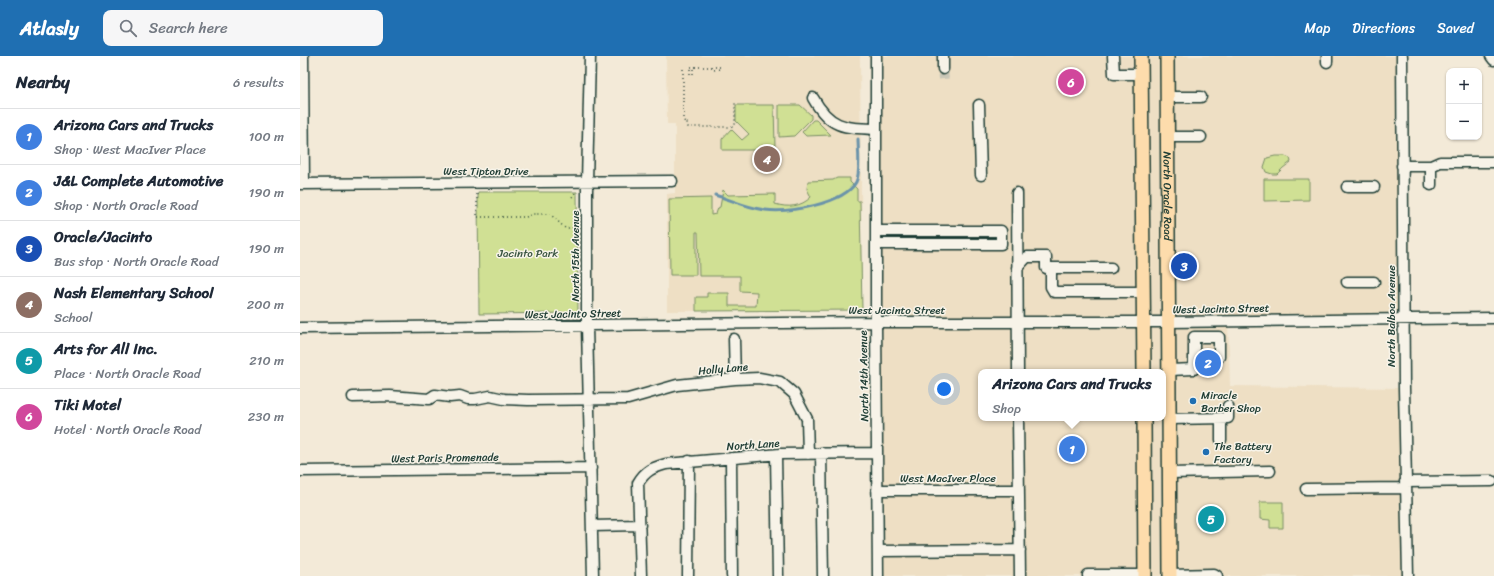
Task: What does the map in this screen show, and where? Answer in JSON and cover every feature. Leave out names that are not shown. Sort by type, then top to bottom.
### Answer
[{"type":"main road","points":[[1141,56],[1144,369]]},
{"type":"main road","name":"North Oracle Road","points":[[1166,56],[1170,575]]},
{"type":"main road","points":[[1144,421],[1144,575]]},
{"type":"street","points":[[302,184],[303,56]]},
{"type":"street","name":"North 15th Avenue","points":[[590,56],[587,182],[587,326],[593,576]]},
{"type":"street","name":"North 14th Avenue","points":[[876,56],[878,576]]},
{"type":"street","points":[[943,56],[943,69]]},
{"type":"street","points":[[1113,56],[1114,74],[1141,74]]},
{"type":"street","name":"North Balboa Avenue","points":[[1402,56],[1403,319],[1405,485],[1408,576]]},
{"type":"street","points":[[1491,56],[1494,60]]},
{"type":"street","points":[[1167,97],[1202,97]]},
{"type":"street","points":[[813,98],[823,114],[840,125],[853,128],[876,129]]},
{"type":"street","points":[[979,105],[981,175]]},
{"type":"street","points":[[1167,137],[1201,137]]},
{"type":"street","points":[[1402,166],[1431,166],[1440,162],[1494,162]]},
{"type":"street","points":[[1431,166],[1431,184]]},
{"type":"street","name":"West Tipton Drive","points":[[302,184],[672,181]]},
{"type":"street","points":[[1347,187],[1374,187]]},
{"type":"street","points":[[1017,193],[1018,369]]},
{"type":"street","points":[[876,231],[1001,231],[1001,244],[876,244]]},
{"type":"street","points":[[1017,268],[1027,257],[1046,257],[1046,268],[1111,268]]},
{"type":"street","points":[[1051,268],[1051,287],[1054,292],[1143,292]]},
{"type":"street","points":[[1347,282],[1374,282]]},
{"type":"street","name":"West Jacinto Street","points":[[300,328],[876,322],[1168,322],[1494,318]]},
{"type":"street","points":[[1169,370],[1194,369],[1194,321]]},
{"type":"street","points":[[1219,321],[1219,357]]},
{"type":"street","points":[[1194,337],[1219,337]]},
{"type":"street","points":[[734,339],[735,379]]},
{"type":"street","name":"Holly Lane","points":[[353,397],[390,396],[429,399],[435,395],[441,395],[450,397],[460,396],[468,399],[490,396],[504,399],[528,400],[628,399],[677,385],[758,378],[780,382],[794,394],[807,419],[808,454]]},
{"type":"street","points":[[1169,419],[1228,418],[1228,406]]},
{"type":"street","points":[[1221,418],[1221,440]]},
{"type":"street","points":[[1018,421],[1020,576]]},
{"type":"street","points":[[821,453],[823,576]]},
{"type":"street","name":"North Lane","points":[[640,525],[638,483],[643,475],[650,469],[666,464],[776,455],[877,453]]},
{"type":"street","points":[[776,455],[778,576]]},
{"type":"street","points":[[731,458],[732,576]]},
{"type":"street","points":[[688,461],[688,576]]},
{"type":"street","name":"West Paris Promenade","points":[[300,471],[591,468]]},
{"type":"street","points":[[1169,473],[1270,471]]},
{"type":"street","points":[[1306,489],[1492,481]]},
{"type":"street","name":"West MacIver Place","points":[[877,490],[1019,490]]},
{"type":"street","points":[[592,526],[640,525],[641,576]]},
{"type":"street","points":[[878,552],[1020,550]]},
{"type":"street","points":[[1170,575],[1214,574],[1216,576]]},
{"type":"street","points":[[1088,576],[1144,575]]},
{"type":"path","points":[[693,69],[693,73],[690,74],[690,67],[714,68]]},
{"type":"path","points":[[683,69],[683,118],[684,123],[688,123],[688,127],[731,127],[735,124],[735,103]]},
{"type":"path","points":[[572,197],[576,192]]},
{"type":"path","points":[[477,194],[477,217],[526,217],[533,214],[550,214],[565,228],[575,228]]},
{"type":"shaded area","points":[[666,56],[860,56],[862,310],[667,311],[667,194],[675,193],[675,124],[667,124]]},
{"type":"shaded area","points":[[876,56],[1402,56],[1403,319],[1228,321],[1230,386],[1404,388],[1408,576],[878,576]]},
{"type":"green space","points":[[736,105],[774,105],[775,147],[770,150],[722,150],[722,139],[731,129],[742,140],[749,134],[736,121]]},
{"type":"green space","points":[[779,105],[800,105],[811,115],[811,119],[794,136],[779,137]]},
{"type":"green space","points":[[813,120],[816,120],[831,135],[806,136],[802,132]]},
{"type":"green space","points":[[1285,156],[1290,158],[1291,162],[1277,174],[1266,172],[1264,167],[1267,158]]},
{"type":"green space","points":[[837,178],[850,178],[850,182],[857,189],[857,201],[860,201],[862,310],[696,311],[696,297],[707,297],[707,293],[729,293],[729,306],[756,306],[757,292],[740,291],[740,276],[699,276],[698,232],[696,232],[696,275],[670,275],[669,199],[711,198],[711,215],[716,214],[718,208],[720,207],[723,190],[728,195],[775,194],[775,204],[794,206],[803,203],[811,197],[807,189],[808,181],[833,180]]},
{"type":"green space","points":[[1264,179],[1309,179],[1309,200],[1264,201]]},
{"type":"green space","name":"Jacinto Park","points":[[478,192],[577,192],[578,313],[479,314]]},
{"type":"green space","points":[[1260,502],[1283,502],[1283,528],[1270,528],[1270,520],[1260,519]]},
{"type":"waterway","points":[[715,195],[752,208],[775,211],[801,208],[828,201],[850,190],[858,178],[858,139]]},
{"type":"tunnel","points":[[943,69],[944,79]]},
{"type":"place","name":"Tiki Motel","points":[[1071,82]]},
{"type":"place","name":"Nash Elementary School","points":[[767,159]]},
{"type":"place","name":"Oracle/Jacinto","points":[[1184,266]]},
{"type":"place","name":"J&L Complete Automotive","points":[[1208,363]]},
{"type":"place","name":"Miracle Barber Shop","points":[[1193,401]]},
{"type":"place","name":"Arizona Cars and Trucks","points":[[1072,449]]},
{"type":"place","name":"The Battery Factory","points":[[1206,452]]},
{"type":"place","name":"Arts for All Inc.","points":[[1211,519]]}]
